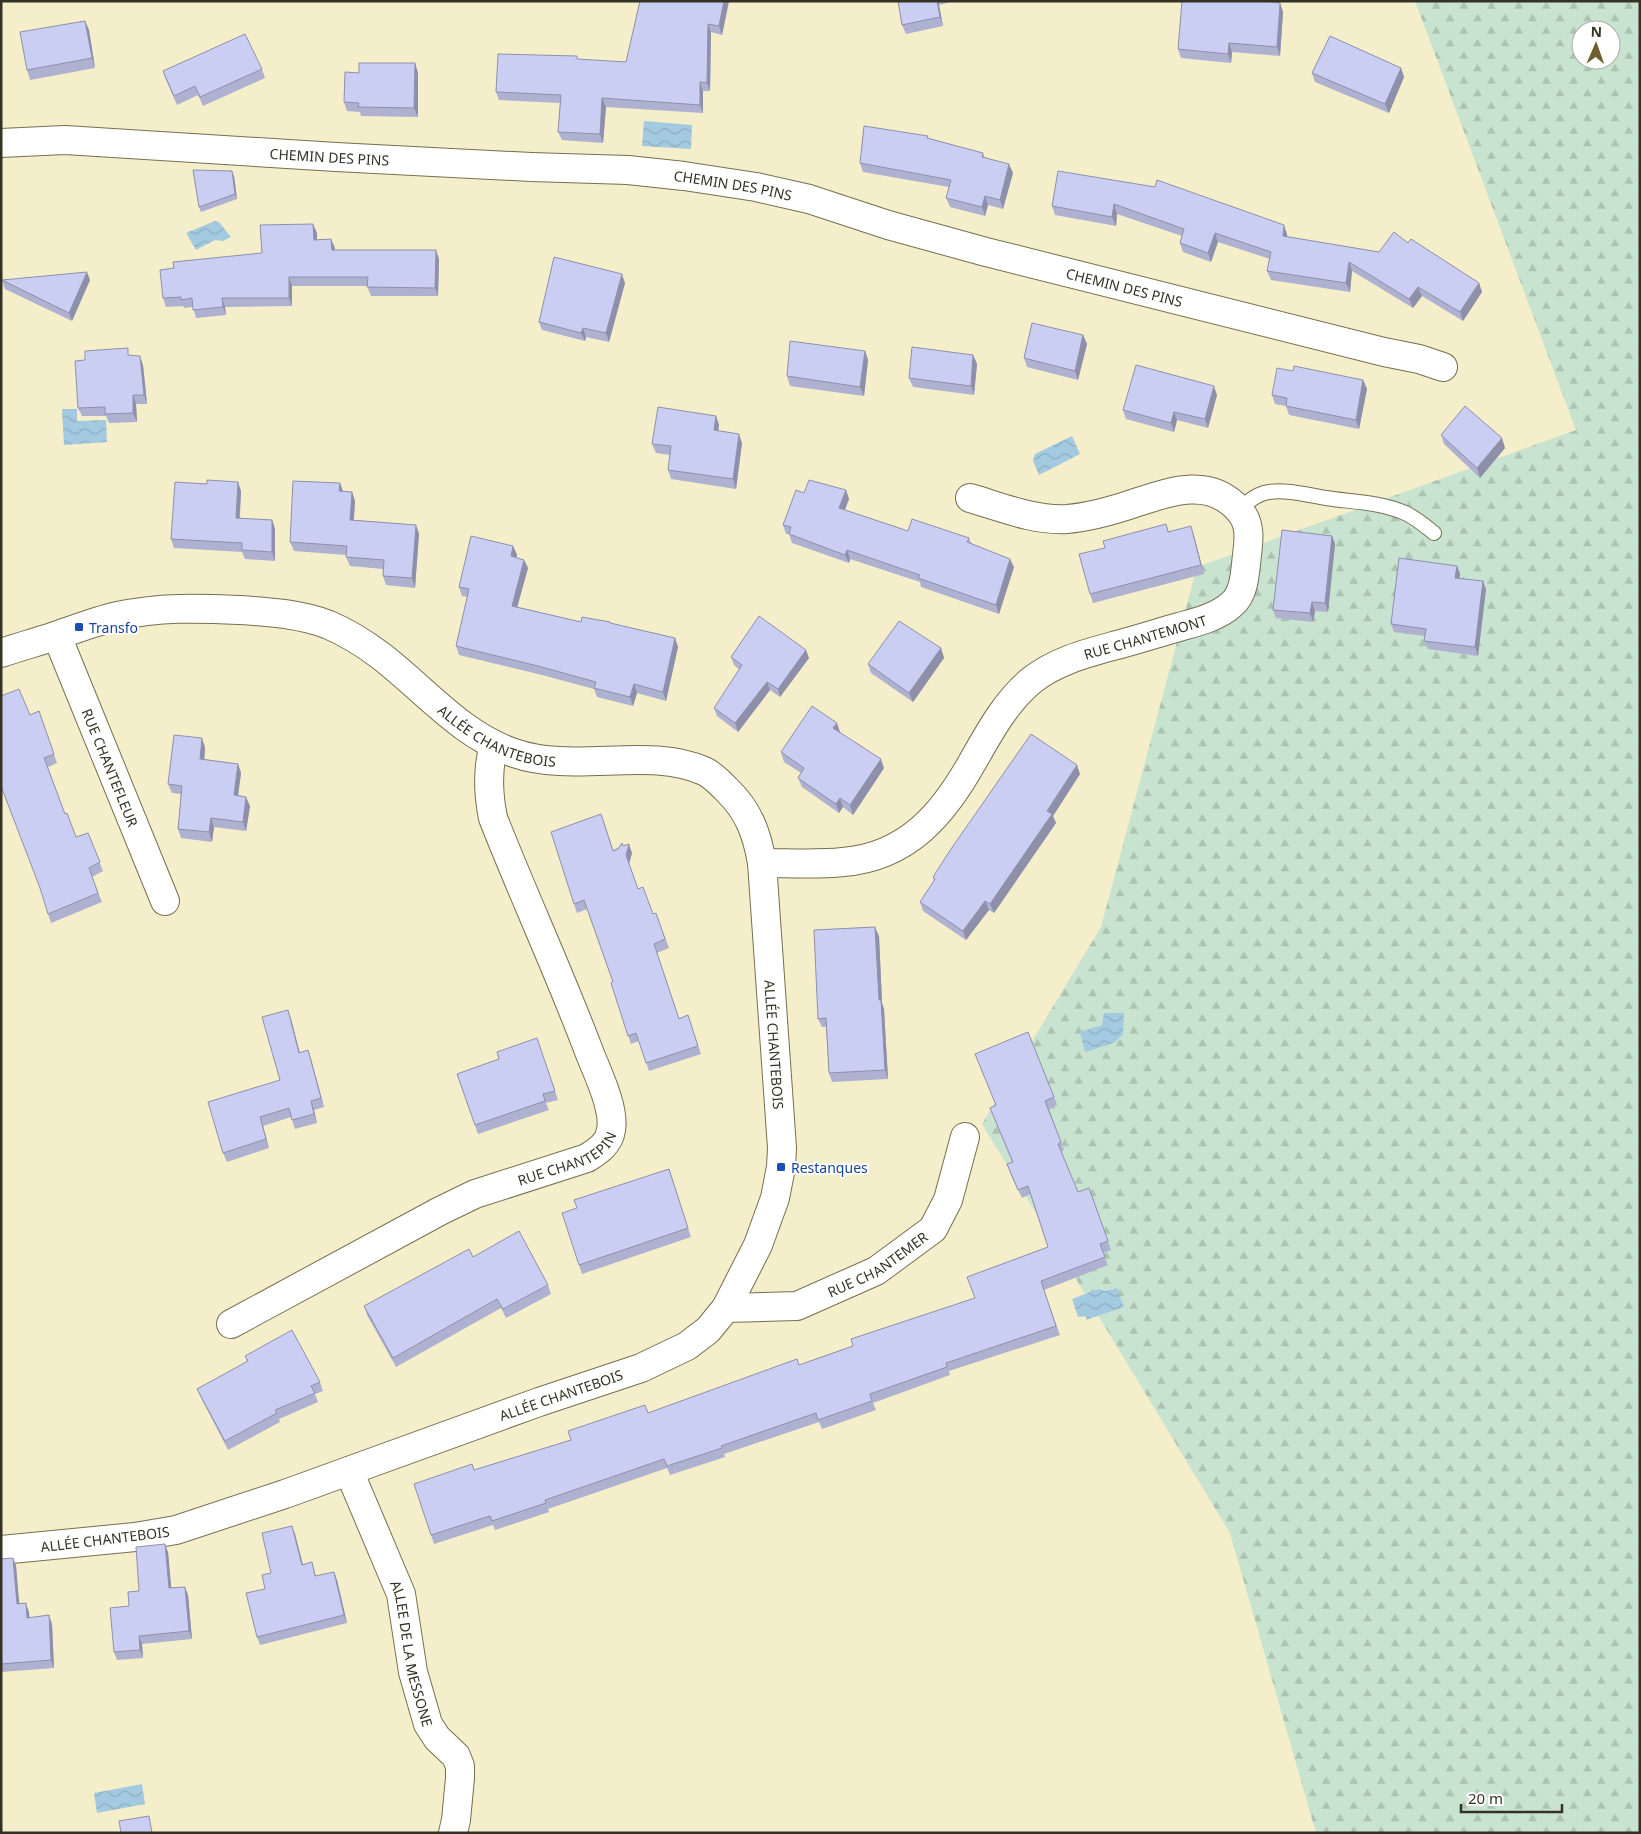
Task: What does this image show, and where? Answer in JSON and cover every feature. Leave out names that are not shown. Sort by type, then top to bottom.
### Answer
[{"type":"street","name":"CHEMIN DES PINS","points":[[1,143],[65,140],[531,167],[628,170],[756,187],[809,199],[888,225],[986,252],[1384,352],[1419,359],[1443,367]]},
{"type":"street","name":"RUE CHANTEMONT","points":[[762,863],[844,862],[864,859],[908,840],[927,826],[946,804],[956,791],[1005,710],[1018,693],[1032,680],[1058,663],[1215,615],[1232,604],[1240,594],[1244,579],[1248,541],[1249,530],[1247,520],[1224,497],[1211,492],[1180,490],[1166,492],[1087,517],[1066,519],[1050,519],[970,498]]},
{"type":"street","name":"ALLÉE CHANTEBOIS","points":[[1,653],[115,616],[162,608],[259,611],[310,619],[341,631],[364,644],[409,679],[448,714],[469,730],[494,745],[531,758],[566,762],[654,761],[689,766],[706,772],[731,793],[748,815],[758,840],[762,863],[781,1129],[781,1167],[775,1198],[758,1245],[726,1308],[708,1330],[687,1346],[641,1368],[539,1402],[226,1515],[176,1530],[135,1537],[1,1550]]},
{"type":"street","name":"RUE CHANTEFLEUR","points":[[57,636],[166,901]]},
{"type":"street","name":"RUE CHANTEPIN","points":[[231,1324],[475,1194],[587,1158],[600,1150],[607,1142],[611,1130],[611,1119],[603,1089],[552,957],[493,818],[489,797],[489,780],[490,759],[494,745]]},
{"type":"street","name":"RUE CHANTEMER","points":[[726,1308],[797,1306],[876,1271],[932,1229],[948,1200],[965,1137]]},
{"type":"street","name":"ALLEE DE LA MESSONE","points":[[349,1471],[401,1594],[413,1672],[428,1724],[437,1738],[456,1756],[460,1766],[456,1820],[452,1833]]},
{"type":"lane","points":[[1239,510],[1253,498],[1262,494],[1283,492],[1367,502],[1385,506],[1418,520],[1434,533]]},
{"type":"green space","points":[[1415,1],[1640,1],[1640,1833],[1316,1833],[1230,1533],[982,1124],[1101,927],[1197,567],[1576,430]]},
{"type":"water","points":[[644,121],[692,125],[691,149],[642,146]]},
{"type":"water","points":[[215,221],[219,222],[231,237],[223,241],[215,240],[196,250],[186,233]]},
{"type":"water","points":[[62,409],[77,409],[77,421],[106,420],[107,442],[64,445]]},
{"type":"water","points":[[1072,436],[1080,454],[1039,475],[1033,461],[1035,454]]},
{"type":"water","points":[[1104,1013],[1124,1013],[1123,1034],[1114,1043],[1085,1052],[1080,1032],[1102,1025]]},
{"type":"water","points":[[1117,1288],[1124,1307],[1086,1320],[1086,1316],[1078,1317],[1072,1299],[1098,1289],[1105,1291]]},
{"type":"water","points":[[142,1784],[145,1804],[97,1813],[94,1793]]},
{"type":"building","points":[[640,1],[724,1],[719,26],[708,24],[707,83],[700,82],[700,105],[602,98],[600,134],[558,132],[561,95],[496,92],[498,54],[577,56],[577,59],[626,62]]},
{"type":"building","points":[[898,1],[937,1],[940,17],[902,25]]},
{"type":"building","points":[[1182,1],[1266,1],[1280,3],[1277,47],[1229,43],[1228,54],[1178,49]]},
{"type":"building","points":[[85,21],[92,58],[27,70],[20,32]]},
{"type":"building","points":[[245,34],[262,69],[200,97],[195,86],[174,96],[163,71]]},
{"type":"building","points":[[1330,36],[1401,68],[1385,104],[1312,73]]},
{"type":"building","points":[[359,63],[415,63],[414,108],[358,107],[359,103],[344,102],[345,72],[359,73]]},
{"type":"building","points":[[864,126],[928,136],[927,138],[983,153],[982,157],[1009,164],[1000,200],[985,196],[982,207],[946,198],[951,180],[860,163]]},
{"type":"building","points":[[193,170],[232,171],[235,194],[199,207]]},
{"type":"building","points":[[1058,171],[1155,187],[1157,180],[1284,225],[1283,236],[1379,252],[1394,232],[1408,243],[1411,239],[1479,283],[1460,312],[1418,287],[1409,299],[1349,262],[1346,283],[1267,271],[1271,252],[1215,233],[1208,253],[1180,243],[1184,229],[1114,204],[1112,217],[1052,206]]},
{"type":"building","points":[[313,224],[314,240],[331,239],[332,250],[436,250],[435,288],[367,287],[368,277],[289,277],[289,298],[222,298],[223,307],[193,310],[192,298],[181,300],[181,297],[163,298],[160,270],[174,268],[173,262],[262,253],[260,225]]},
{"type":"building","points":[[554,257],[622,274],[606,333],[583,328],[581,333],[539,322]]},
{"type":"building","points":[[87,272],[69,313],[2,280]]},
{"type":"building","points":[[1032,323],[1083,335],[1075,371],[1024,358]]},
{"type":"building","points":[[790,341],[865,351],[860,387],[787,376]]},
{"type":"building","points":[[912,347],[973,355],[971,386],[909,378]]},
{"type":"building","points":[[128,348],[128,355],[140,356],[144,395],[133,395],[133,413],[105,414],[105,407],[78,408],[75,361],[85,360],[85,351]]},
{"type":"building","points":[[1136,365],[1214,386],[1205,419],[1174,412],[1171,423],[1123,410]]},
{"type":"building","points":[[1294,366],[1363,380],[1356,420],[1286,406],[1287,398],[1272,395],[1277,368],[1293,371]]},
{"type":"building","points":[[1465,406],[1502,438],[1477,468],[1441,435]]},
{"type":"building","points":[[658,407],[716,416],[714,430],[739,434],[733,479],[668,470],[671,446],[652,444]]},
{"type":"building","points":[[207,480],[238,482],[236,518],[272,520],[272,552],[242,550],[242,543],[171,539],[175,482],[207,484]]},
{"type":"building","points":[[809,480],[846,490],[839,508],[908,531],[912,519],[969,538],[967,542],[1010,559],[996,605],[918,578],[920,575],[847,550],[845,555],[789,534],[791,527],[783,525],[796,490],[804,493]]},
{"type":"building","points":[[293,481],[340,483],[339,491],[352,492],[350,520],[416,525],[412,578],[383,576],[384,560],[346,557],[347,546],[290,542]]},
{"type":"building","points":[[1166,524],[1168,532],[1191,526],[1201,565],[1090,594],[1079,554],[1105,548],[1103,541]]},
{"type":"building","points":[[1282,530],[1332,536],[1325,603],[1312,602],[1310,613],[1273,610]]},
{"type":"building","points":[[471,536],[513,546],[511,556],[524,560],[512,606],[581,622],[582,617],[610,622],[675,638],[663,692],[634,684],[630,697],[594,688],[596,682],[456,646],[469,589],[459,587]]},
{"type":"building","points":[[1399,558],[1457,566],[1455,578],[1483,581],[1475,647],[1424,641],[1426,629],[1391,624]]},
{"type":"building","points":[[759,616],[806,650],[778,689],[767,682],[735,723],[714,708],[742,665],[731,657]]},
{"type":"building","points":[[899,621],[941,648],[909,693],[868,664]]},
{"type":"building","points":[[19,689],[30,715],[39,711],[54,754],[44,758],[65,814],[67,813],[76,837],[88,833],[100,862],[89,868],[98,893],[48,914],[1,786],[1,696]]},
{"type":"building","points":[[812,706],[837,723],[833,728],[881,759],[850,805],[840,798],[836,804],[798,778],[804,768],[781,752]]},
{"type":"building","points":[[1031,734],[1077,765],[1047,811],[1052,814],[990,904],[985,901],[963,931],[920,902],[951,849]]},
{"type":"building","points":[[174,735],[202,738],[200,759],[238,764],[234,795],[246,797],[243,822],[211,818],[209,832],[178,829],[182,786],[168,784]]},
{"type":"building","points":[[601,814],[613,851],[618,849],[622,843],[623,846],[629,844],[626,855],[638,889],[643,887],[653,914],[656,913],[665,939],[654,944],[679,1019],[688,1015],[698,1046],[646,1063],[636,1033],[628,1036],[611,983],[613,982],[584,900],[574,904],[551,832]]},
{"type":"building","points":[[875,927],[885,1070],[829,1073],[826,1018],[818,1019],[814,930]]},
{"type":"building","points":[[288,1010],[299,1053],[308,1050],[321,1098],[311,1101],[314,1114],[292,1120],[289,1108],[260,1117],[266,1139],[223,1153],[208,1102],[280,1080],[262,1017]]},
{"type":"building","points":[[1028,1032],[1054,1097],[1045,1101],[1061,1142],[1058,1144],[1078,1192],[1089,1188],[1108,1241],[1100,1244],[1105,1257],[1041,1281],[1056,1326],[946,1363],[947,1367],[870,1394],[872,1401],[818,1420],[816,1413],[667,1466],[664,1459],[545,1500],[546,1503],[492,1521],[490,1516],[431,1535],[414,1484],[472,1464],[474,1470],[571,1440],[568,1431],[645,1405],[648,1413],[797,1359],[799,1365],[853,1346],[851,1339],[975,1298],[967,1277],[1048,1247],[1028,1186],[1018,1190],[1007,1164],[1013,1162],[990,1108],[996,1105],[975,1054]]},
{"type":"building","points":[[537,1038],[555,1091],[543,1094],[545,1101],[475,1125],[457,1074],[499,1059],[497,1052]]},
{"type":"building","points":[[669,1169],[688,1228],[579,1265],[562,1213],[577,1208],[574,1200]]},
{"type":"building","points":[[519,1231],[548,1285],[503,1309],[497,1299],[393,1358],[364,1306],[469,1249],[473,1257]]},
{"type":"building","points":[[292,1330],[320,1382],[311,1386],[315,1393],[275,1410],[277,1413],[225,1441],[197,1389],[248,1361],[245,1356]]},
{"type":"building","points":[[292,1526],[302,1565],[312,1562],[315,1576],[334,1572],[344,1615],[257,1637],[246,1593],[265,1589],[262,1575],[271,1573],[262,1533]]},
{"type":"building","points":[[165,1544],[169,1588],[185,1587],[189,1631],[139,1636],[140,1650],[114,1652],[110,1608],[129,1606],[128,1592],[139,1591],[136,1547]]},
{"type":"building","points":[[13,1558],[17,1604],[26,1603],[27,1618],[49,1615],[51,1660],[1,1664],[1,1559]]},
{"type":"building","points":[[149,1816],[152,1833],[121,1833],[119,1821]]},
{"type":"place","name":"Transfo","points":[[79,627]]},
{"type":"place","name":"Restanques","points":[[781,1167]]}]
